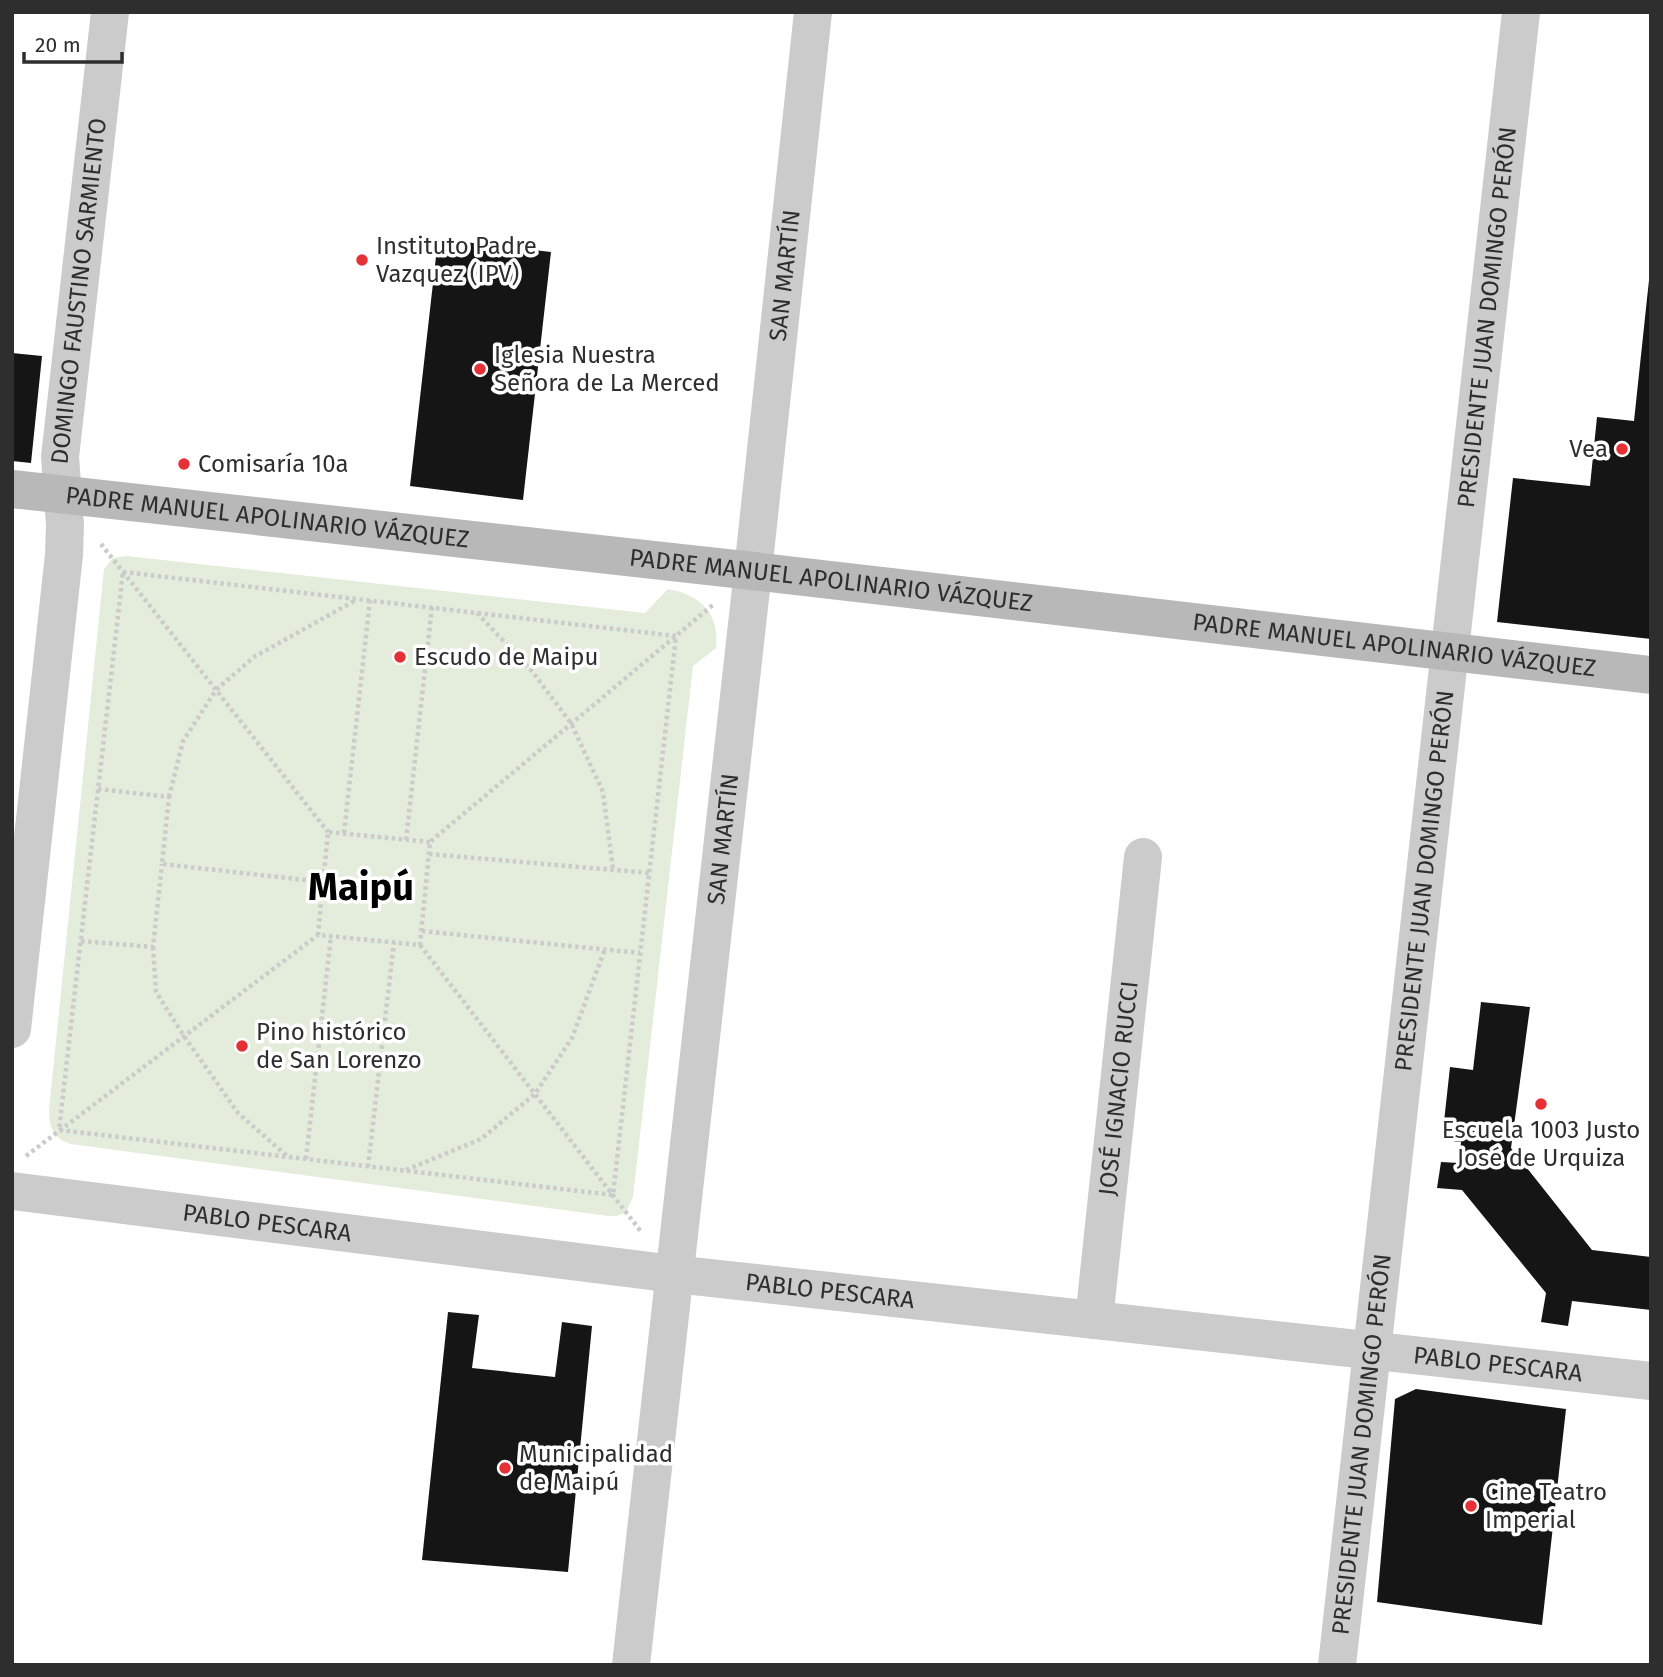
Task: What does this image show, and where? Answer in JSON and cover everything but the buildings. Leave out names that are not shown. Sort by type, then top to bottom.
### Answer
[{"type":"main road","name":"PADRE MANUEL APOLINARIO VÁZQUEZ","points":[[12,489],[753,570],[1651,675]]},
{"type":"street","name":"DOMINGO FAUSTINO SARMIENTO","points":[[12,1029],[64,555],[64,496],[60,457],[110,12]]},
{"type":"street","name":"SAN MARTÍN","points":[[631,1665],[813,12]]},
{"type":"street","name":"PRESIDENTE JUAN DOMINGO PERÓN","points":[[1337,1665],[1521,12]]},
{"type":"street","name":"JOSÉ IGNACIO RUCCI","points":[[1094,1320],[1143,857]]},
{"type":"street","name":"PABLO PESCARA","points":[[18,1175],[674,1274],[1651,1381]]},
{"type":"path","points":[[96,538],[328,831],[318,935]]},
{"type":"path","points":[[674,1274],[420,945],[430,842],[753,570]]},
{"type":"path","points":[[123,572],[676,636]]},
{"type":"path","points":[[59,1130],[123,572]]},
{"type":"path","points":[[288,1157],[238,1113],[156,992],[153,947],[169,797],[183,741],[216,690],[254,657],[358,599]]},
{"type":"path","points":[[344,833],[370,600]]},
{"type":"path","points":[[406,839],[432,607]]},
{"type":"path","points":[[477,612],[531,670],[571,723],[603,792],[613,869]]},
{"type":"path","points":[[612,1195],[676,636]]},
{"type":"path","points":[[98,789],[169,797]]},
{"type":"path","points":[[328,831],[430,842]]},
{"type":"path","points":[[429,854],[649,873]]},
{"type":"path","points":[[162,864],[323,882]]},
{"type":"path","points":[[421,931],[640,953]]},
{"type":"path","points":[[18,1175],[59,1130],[318,935],[420,945]]},
{"type":"path","points":[[306,1159],[331,936]]},
{"type":"path","points":[[81,941],[153,947]]},
{"type":"path","points":[[368,1167],[394,942]]},
{"type":"path","points":[[405,1170],[481,1139],[535,1094],[572,1038],[605,949]]},
{"type":"path","points":[[59,1130],[612,1195]]},
{"type":"green space","points":[[126,556],[645,613],[668,589],[690,596],[706,608],[715,625],[716,648],[693,666],[633,1197],[626,1212],[608,1216],[71,1144],[56,1136],[51,1127],[49,1110],[104,569],[113,558]]},
{"type":"place","name":"Instituto Padre Vazquez (IPV)","points":[[362,260]]},
{"type":"place","name":"Iglesia Nuestra Señora de La Merced","points":[[480,369]]},
{"type":"place","name":"Vea","points":[[1622,449]]},
{"type":"place","name":"Comisaría 10a","points":[[184,464]]},
{"type":"place","name":"Escudo de Maipu","points":[[400,657]]},
{"type":"place","name":"Pino histórico de San Lorenzo","points":[[242,1046]]},
{"type":"place","name":"Escuela 1003 Justo José de Urquiza","points":[[1541,1104]]},
{"type":"place","name":"Municipalidad de Maipú","points":[[505,1468]]},
{"type":"place","name":"Cine Teatro Imperial","points":[[1471,1506]]},
{"type":"district","name":"Maipú","points":[[361,887]]}]
